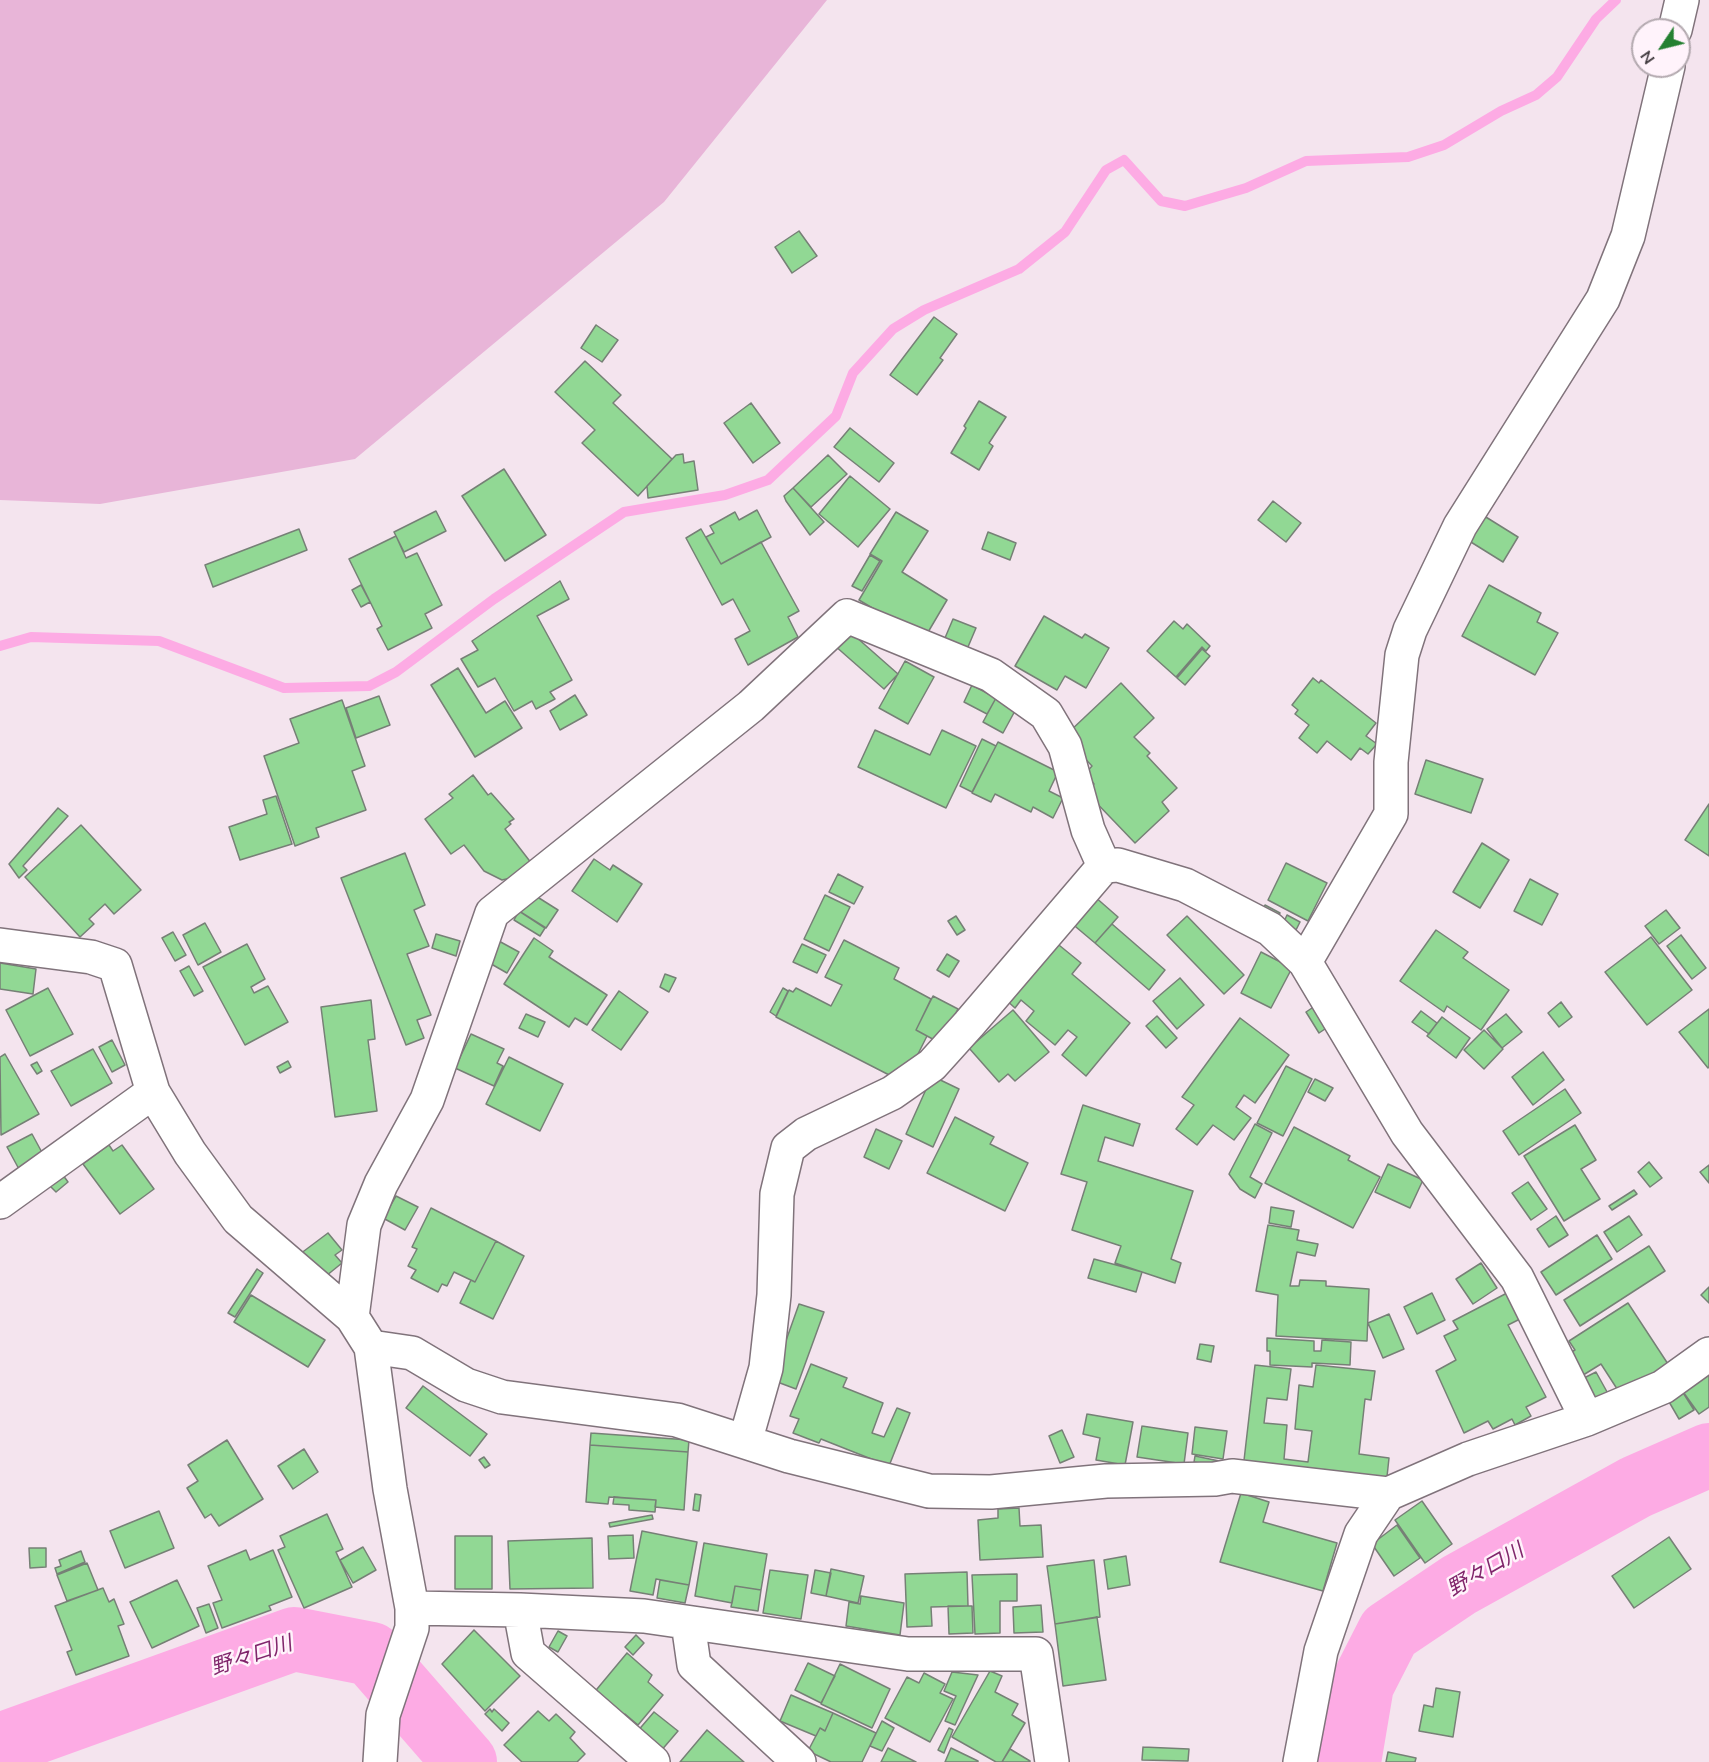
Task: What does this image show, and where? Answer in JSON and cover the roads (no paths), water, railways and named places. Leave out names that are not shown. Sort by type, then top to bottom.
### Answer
[{"type":"street","points":[[1678,18],[1682,0]]},
{"type":"street","points":[[1305,962],[1391,814],[1391,762],[1402,655],[1410,630],[1460,526],[1603,299],[1628,236],[1665,78]]},
{"type":"street","points":[[352,1317],[364,1225],[381,1184],[427,1100],[492,913],[751,706],[847,616],[991,675],[1046,714],[1065,746],[1088,830],[1104,866]]},
{"type":"street","points":[[746,1442],[766,1368],[774,1295],[777,1194],[788,1148],[806,1134],[892,1093],[932,1065],[1104,866],[1118,864],[1185,885],[1270,929],[1305,962],[1407,1133],[1517,1278],[1587,1419]]},
{"type":"street","points":[[0,945],[91,957],[115,965],[153,1092],[190,1153],[238,1220],[352,1317],[370,1347],[390,1489],[412,1618],[383,1715],[380,1762]]},
{"type":"street","points":[[0,1202],[153,1092]]},
{"type":"street","points":[[370,1347],[412,1353],[466,1385],[502,1397],[677,1419],[789,1456],[929,1491],[991,1492],[1107,1481],[1215,1479],[1232,1476],[1388,1494],[1468,1459],[1587,1419],[1664,1387],[1709,1354]]},
{"type":"street","points":[[1300,1762],[1321,1651],[1361,1533],[1388,1494]]},
{"type":"street","points":[[412,1618],[520,1610],[645,1616],[908,1654],[1036,1654],[1052,1762]]},
{"type":"street","points":[[520,1610],[528,1653],[653,1762]]},
{"type":"street","points":[[688,1623],[694,1665],[799,1762]]},
{"type":"waterway","points":[[0,646],[31,637],[159,641],[284,688],[369,686],[396,672],[494,599],[624,512],[725,495],[768,480],[836,416],[853,373],[893,329],[924,310],[1019,269],[1065,232],[1106,170],[1124,160],[1161,201],[1185,206],[1246,188],[1306,161],[1408,157],[1444,145],[1501,111],[1536,95],[1557,77],[1596,19],[1616,0]]},
{"type":"waterway","name":"野々口川","points":[[1349,1762],[1362,1685],[1389,1632],[1459,1585],[1636,1487],[1709,1455]]},
{"type":"waterway","name":"野々口川","points":[[0,1745],[294,1639],[371,1654],[465,1762]]}]
